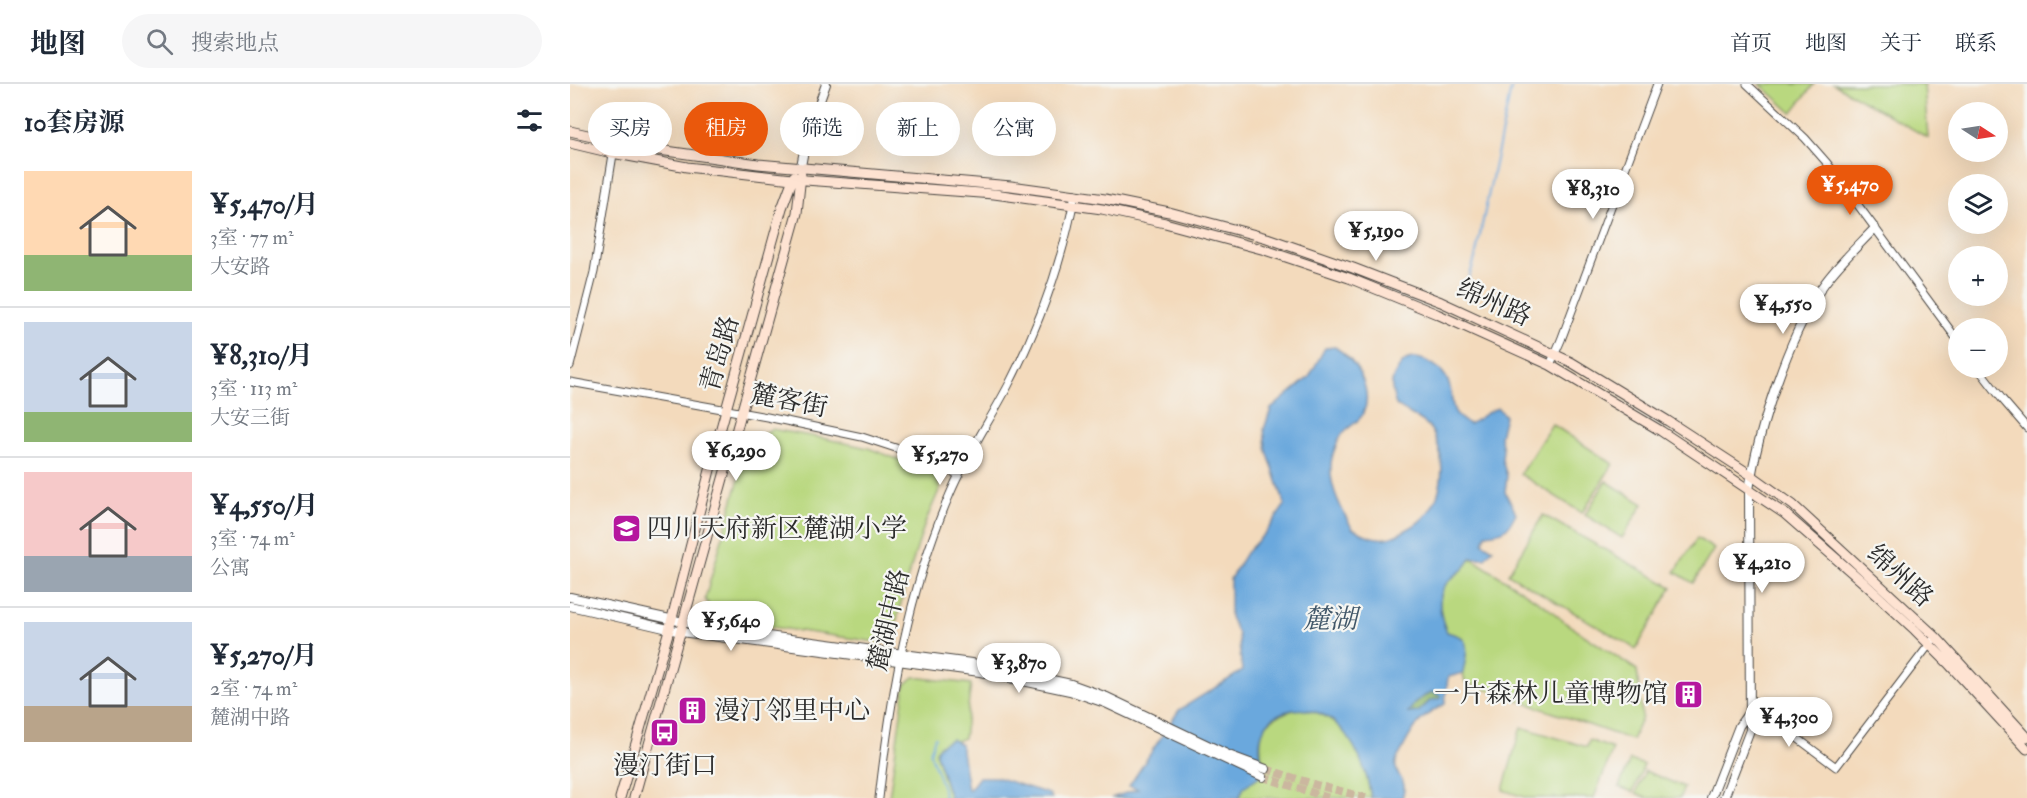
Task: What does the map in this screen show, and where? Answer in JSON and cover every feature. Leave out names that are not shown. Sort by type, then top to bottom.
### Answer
[{"type":"main road","name":"绵州路","points":[[570,131],[588,135]]},
{"type":"main road","name":"绵州路","points":[[570,143],[588,147]]},
{"type":"main road","name":"绵州路","points":[[672,152],[1169,212],[1267,238],[1442,302],[1554,353],[1668,421],[1793,505],[1936,637],[2027,737]]},
{"type":"main road","name":"绵州路","points":[[628,156],[687,167],[797,179],[1074,199],[1265,250],[1338,275],[1437,314],[1550,365],[1661,431],[1785,514],[1864,583],[1956,671],[2027,749]]},
{"type":"main road","name":"青岛路","points":[[620,798],[670,625],[726,410],[801,166]]},
{"type":"main road","name":"青岛路","points":[[634,798],[683,628],[796,213],[797,179]]},
{"type":"street","name":"青岛路","points":[[801,166],[806,140],[826,84]]},
{"type":"street","points":[[1550,365],[1657,84]]},
{"type":"street","points":[[1746,84],[1827,163],[1948,327]]},
{"type":"street","points":[[570,366],[594,272],[612,156]]},
{"type":"street","name":"麓湖中路","points":[[879,798],[900,658],[924,561],[959,475],[1008,385],[1039,317],[1052,280],[1074,199]]},
{"type":"street","points":[[1724,798],[1750,730],[1749,490],[1758,447],[1784,364],[1804,320],[1823,286],[1875,228]]},
{"type":"street","points":[[1986,378],[2027,428]]},
{"type":"street","name":"麓客街","points":[[570,382],[837,431],[887,444],[959,475]]},
{"type":"street","points":[[570,597],[670,625]]},
{"type":"street","points":[[570,606],[683,628],[900,658],[1070,691],[1142,717],[1264,773]]},
{"type":"street","points":[[1750,712],[1769,717],[1836,767],[1936,637]]},
{"type":"street","points":[[1712,798],[1739,726],[1750,712]]},
{"type":"green space","points":[[1760,84],[1814,84],[1792,113]]},
{"type":"green space","points":[[1834,84],[1924,84],[1928,138]]},
{"type":"green space","points":[[1552,424],[1613,464],[1582,513],[1520,474]]},
{"type":"green space","points":[[771,429],[868,448],[934,473],[940,488],[925,523],[905,586],[894,632],[883,643],[718,619],[705,599],[749,443]]},
{"type":"green space","points":[[1606,481],[1643,504],[1622,538],[1585,515]]},
{"type":"green space","points":[[1543,515],[1672,587],[1636,649],[1508,574]]},
{"type":"green space","points":[[1697,538],[1714,549],[1693,583],[1675,572]]},
{"type":"green space","points":[[1471,558],[1547,607],[1567,624],[1637,670],[1642,717],[1632,740],[1465,682],[1463,673],[1466,655],[1462,637],[1447,632],[1442,620],[1440,600],[1444,587]]},
{"type":"green space","points":[[914,677],[971,684],[964,738],[943,746],[936,754],[950,798],[889,798],[905,685]]},
{"type":"green space","points":[[1431,692],[1441,698],[1430,701],[1418,712],[1408,713],[1413,703]]},
{"type":"green space","points":[[1298,709],[1328,718],[1350,739],[1364,768],[1371,798],[1239,798],[1244,787],[1264,773],[1261,739],[1267,724],[1284,713]]},
{"type":"green space","points":[[1521,727],[1587,747],[1589,740],[1613,749],[1594,798],[1527,798],[1503,790]]},
{"type":"green space","points":[[1630,760],[1644,765],[1633,792],[1619,787]]},
{"type":"green space","points":[[1645,771],[1684,787],[1680,798],[1647,798],[1636,793]]},
{"type":"water","name":"麓湖","points":[[1335,347],[1343,353],[1356,368],[1365,386],[1366,405],[1363,414],[1340,438],[1333,454],[1331,473],[1335,493],[1352,528],[1368,536],[1382,538],[1397,535],[1420,521],[1430,510],[1440,484],[1442,470],[1440,455],[1437,441],[1430,428],[1396,405],[1392,382],[1404,361],[1411,358],[1423,359],[1439,369],[1449,384],[1456,414],[1469,424],[1498,408],[1505,416],[1500,436],[1503,449],[1502,460],[1507,476],[1505,492],[1516,513],[1505,530],[1486,534],[1483,543],[1493,549],[1485,558],[1471,558],[1441,593],[1442,620],[1447,632],[1465,641],[1466,655],[1463,673],[1448,677],[1445,704],[1420,721],[1397,759],[1396,768],[1404,784],[1402,798],[1371,798],[1359,756],[1341,728],[1324,715],[1314,711],[1292,710],[1272,718],[1265,726],[1260,746],[1264,773],[1244,787],[1239,798],[1111,798],[1138,789],[1129,786],[1179,710],[1242,671],[1238,634],[1230,617],[1230,579],[1246,553],[1266,532],[1285,505],[1266,448],[1264,429],[1271,409],[1309,377],[1325,348]],"holes":[[[1431,692],[1441,698],[1430,701],[1418,712],[1408,713],[1415,702]]]},
{"type":"water","points":[[951,739],[961,744],[968,790],[979,777],[996,777],[1049,794],[1052,798],[950,798],[936,751],[939,746]]},
{"type":"waterway","points":[[1465,291],[1475,258],[1512,84]]},
{"type":"waterway","points":[[935,737],[930,753],[943,788],[944,798]]},
{"type":"tunnel","points":[[1266,769],[1368,798]]},
{"type":"tunnel","points":[[1263,777],[1329,798]]},
{"type":"place","name":"四川天府新区麓湖小学","points":[[626,529]]},
{"type":"place","name":"一片森林儿童博物馆","points":[[1689,694]]},
{"type":"place","name":"漫汀邻里中心","points":[[693,711]]},
{"type":"place","name":"漫汀街口","points":[[665,732]]}]
